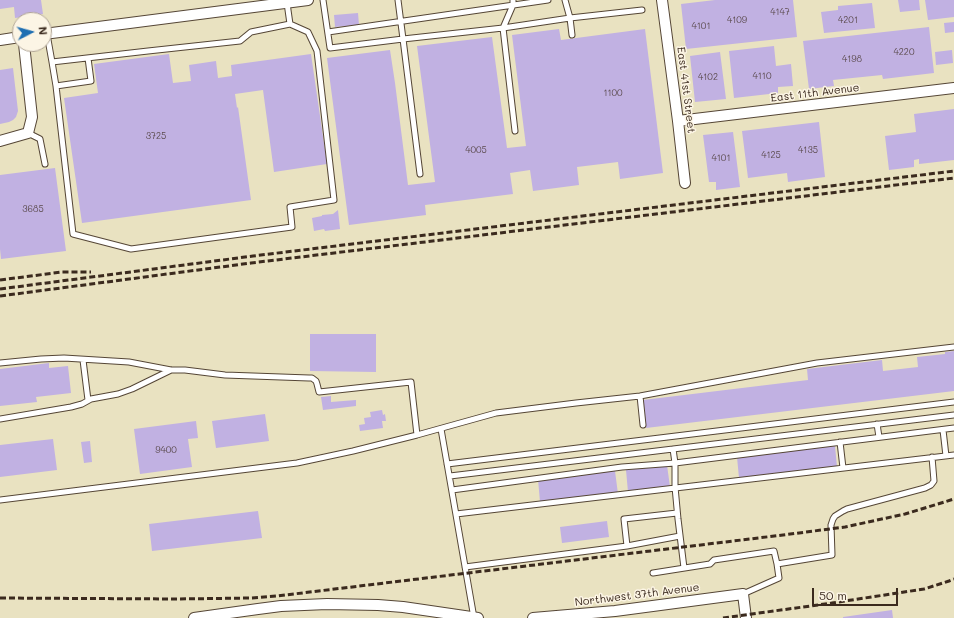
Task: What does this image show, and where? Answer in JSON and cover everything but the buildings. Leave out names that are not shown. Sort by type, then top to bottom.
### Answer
[{"type":"street","points":[[52,33],[308,0]]},
{"type":"street","name":"East 41st Street","points":[[662,0],[685,183]]},
{"type":"street","points":[[0,40],[12,39]]},
{"type":"street","points":[[0,141],[28,132],[32,116],[25,52]]},
{"type":"street","name":"East 11th Avenue","points":[[678,121],[954,88]]},
{"type":"street","points":[[743,594],[746,618]]},
{"type":"street","name":"Northwest 37th Avenue","points":[[533,618],[629,609],[743,594]]},
{"type":"street","points":[[194,618],[305,604],[403,607],[478,618]]},
{"type":"lane","points":[[323,0],[330,48],[642,10]]},
{"type":"lane","points":[[398,0],[420,174]]},
{"type":"lane","points":[[328,32],[401,22],[513,2],[548,0]]},
{"type":"lane","points":[[565,0],[570,18],[572,35]]},
{"type":"lane","points":[[513,2],[503,28],[515,131]]},
{"type":"lane","points":[[288,3],[290,24]]},
{"type":"lane","points":[[50,52],[56,86],[73,234],[131,249],[292,227],[290,207],[334,200],[317,51],[308,32],[290,24],[251,32],[240,41],[52,62]]},
{"type":"lane","points":[[56,86],[91,81],[88,58]]},
{"type":"lane","points":[[28,132],[40,140],[45,164]]},
{"type":"lane","points":[[0,500],[297,463],[441,429],[501,412],[640,396],[817,363],[954,347]]},
{"type":"lane","points":[[0,362],[52,358],[129,362],[171,370],[185,370],[235,376],[312,378],[318,384],[318,392],[410,382],[417,435]]},
{"type":"lane","points":[[83,360],[88,400]]},
{"type":"lane","points":[[0,419],[71,407],[82,404],[88,400],[112,396],[125,392],[171,370]]},
{"type":"lane","points":[[640,396],[643,425]]},
{"type":"lane","points":[[448,464],[954,402]]},
{"type":"lane","points":[[450,476],[954,415]]},
{"type":"lane","points":[[877,424],[879,437]]},
{"type":"lane","points":[[452,490],[614,468],[675,463],[954,428]]},
{"type":"lane","points":[[441,429],[474,618]]},
{"type":"lane","points":[[943,430],[946,456]]},
{"type":"lane","points":[[840,442],[843,468]]},
{"type":"lane","points":[[673,449],[675,463],[675,487],[684,568]]},
{"type":"lane","points":[[456,514],[954,454]]},
{"type":"lane","points":[[777,564],[832,555],[831,529],[835,516],[847,509],[929,487],[934,481],[932,457]]},
{"type":"lane","points":[[627,546],[624,519],[678,512]]},
{"type":"lane","points":[[465,568],[627,546],[680,536]]},
{"type":"lane","points":[[653,573],[710,564],[714,560],[774,551],[779,578],[743,594]]},
{"type":"railway","points":[[0,289],[253,256],[954,171]]},
{"type":"railway","points":[[0,296],[251,263],[954,178]]},
{"type":"railway","points":[[0,280],[62,272],[91,272]]},
{"type":"railway","points":[[0,598],[176,599],[252,598],[277,596],[845,527],[905,514],[954,499]]},
{"type":"railway","points":[[723,618],[924,589],[954,579]]}]
